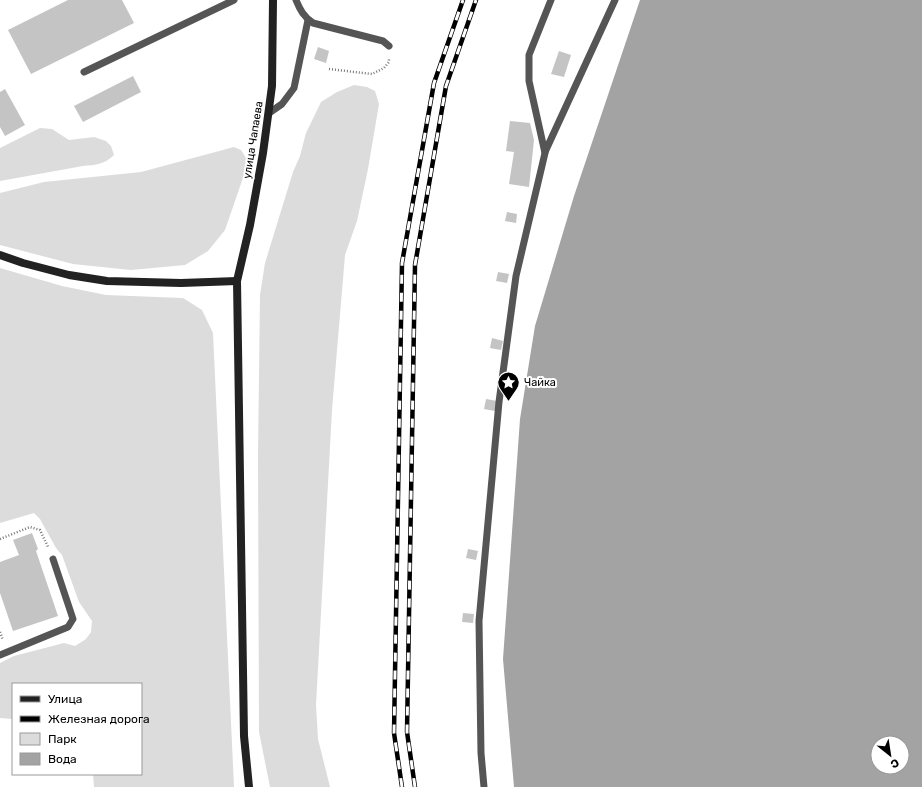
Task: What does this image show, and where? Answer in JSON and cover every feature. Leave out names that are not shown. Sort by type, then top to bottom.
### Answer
[{"type":"main road","name":"улица Чапаева","points":[[249,787],[244,736],[237,281],[250,225],[263,153],[272,86],[273,0]]},
{"type":"main road","points":[[0,255],[23,263],[107,281],[181,283],[237,281]]},
{"type":"lane","points":[[84,72],[234,0]]},
{"type":"lane","points":[[296,0],[300,11],[313,23],[383,41],[389,46]]},
{"type":"lane","points":[[545,153],[529,82],[529,55],[551,0]]},
{"type":"lane","points":[[484,787],[481,753],[480,621],[499,402],[516,276],[545,153],[616,0]]},
{"type":"lane","points":[[268,113],[282,104],[294,88],[308,20]]},
{"type":"lane","points":[[0,655],[68,627],[73,619],[53,560]]},
{"type":"path","points":[[329,69],[372,74],[384,68],[389,62],[389,46]]},
{"type":"path","points":[[0,539],[30,527],[40,530],[53,560]]},
{"type":"green space","points":[[354,85],[367,87],[375,91],[379,104],[368,169],[357,221],[345,255],[332,410],[316,705],[318,739],[330,787],[270,787],[259,732],[258,454],[260,295],[265,263],[306,133],[321,102],[337,92]]},
{"type":"green space","points":[[40,128],[52,129],[69,140],[94,137],[106,141],[111,146],[114,155],[104,162],[96,164],[0,181],[0,148]]},
{"type":"green space","points":[[234,147],[241,150],[246,158],[245,172],[225,230],[208,251],[185,265],[131,270],[73,264],[0,245],[0,193],[44,182],[141,172]]},
{"type":"green space","points":[[0,268],[62,286],[106,295],[183,298],[202,310],[213,333],[234,787],[94,787],[93,775],[142,775],[142,683],[12,683],[12,719],[0,718],[0,663],[14,656],[64,643],[75,646],[86,639],[91,632],[92,621],[79,602],[62,555],[56,548],[40,519],[34,513],[0,523]]},
{"type":"water","points":[[640,0],[922,0],[922,787],[514,787],[503,659],[520,419],[535,326],[574,196]]},
{"type":"building","points":[[68,0],[122,0],[134,23],[31,74],[8,30]]},
{"type":"building","points":[[318,47],[329,51],[326,63],[314,59]]},
{"type":"building","points":[[559,51],[571,55],[564,77],[551,74]]},
{"type":"building","points":[[133,76],[141,92],[83,122],[74,106]]},
{"type":"building","points":[[5,89],[25,125],[5,136],[0,127],[0,92]]},
{"type":"building","points":[[510,121],[530,123],[534,140],[529,187],[509,184],[514,152],[506,151]]},
{"type":"building","points":[[507,212],[517,214],[516,223],[505,221]]},
{"type":"building","points":[[498,272],[509,274],[507,283],[496,281]]},
{"type":"building","points":[[492,338],[503,341],[501,350],[490,348]]},
{"type":"building","points":[[486,399],[497,401],[495,411],[484,409]]},
{"type":"building","points":[[32,533],[38,549],[36,551],[58,616],[13,631],[0,593],[0,562],[19,555],[13,540]]},
{"type":"building","points":[[468,549],[478,551],[476,560],[466,558]]},
{"type":"building","points":[[463,613],[474,614],[473,623],[462,622]]},
{"type":"railway","points":[[402,787],[394,733],[402,263],[434,83],[463,0]]},
{"type":"railway","points":[[415,787],[407,732],[415,265],[446,86],[476,0]]},
{"type":"place","name":"Чайка","points":[[509,402]]}]
